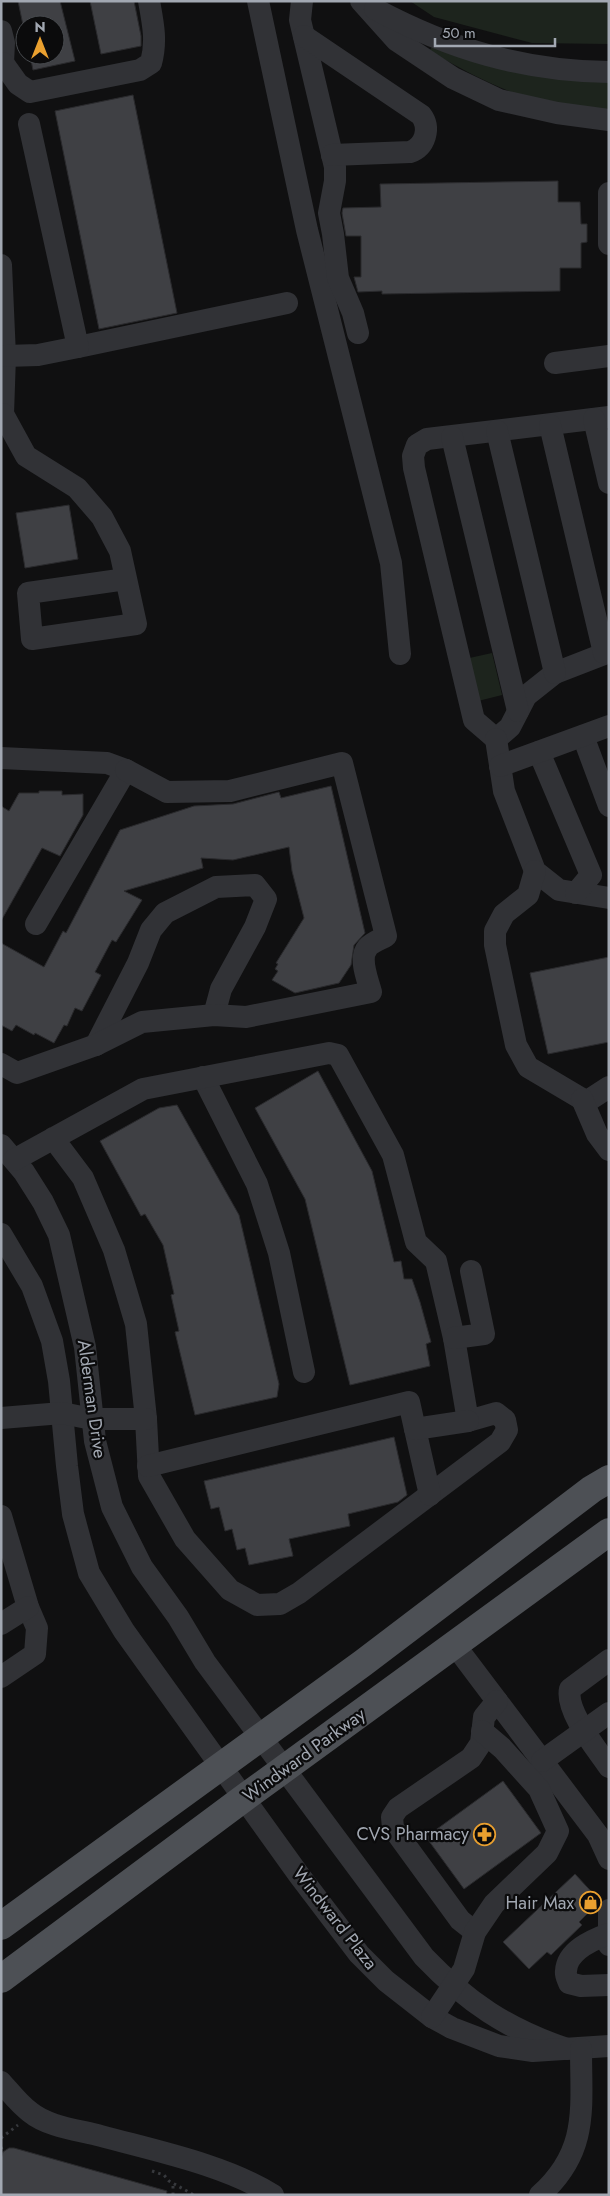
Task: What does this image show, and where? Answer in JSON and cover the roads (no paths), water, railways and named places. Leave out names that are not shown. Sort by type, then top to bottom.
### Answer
[{"type":"main road","points":[[1,1926],[363,1663],[592,1489],[609,1479]]},
{"type":"main road","name":"Windward Parkway","points":[[1,1979],[244,1798],[609,1532]]},
{"type":"street","points":[[1,31],[4,43],[2,64],[18,84],[30,92],[140,70],[151,63],[154,50],[155,34],[149,1]]},
{"type":"street","points":[[258,1],[307,230],[391,563],[400,654]]},
{"type":"street","points":[[302,1],[300,20],[332,155],[335,181],[329,213],[338,278],[353,312],[358,333]]},
{"type":"street","points":[[360,1],[416,31],[485,55],[537,67],[609,72]]},
{"type":"street","points":[[360,1],[396,40],[453,78],[499,100],[557,113],[609,120]]},
{"type":"street","points":[[304,36],[421,115],[427,126],[427,132],[420,147],[410,152],[332,155]]},
{"type":"street","points":[[30,124],[78,347]]},
{"type":"street","points":[[609,193],[609,244]]},
{"type":"street","points":[[1,265],[5,356],[2,414],[26,456],[77,488],[102,517],[120,552],[126,579],[136,624],[32,639],[28,593],[126,579]]},
{"type":"street","points":[[5,356],[38,355],[287,303]]},
{"type":"street","points":[[555,364],[609,356]]},
{"type":"street","points":[[609,483],[602,418],[427,439],[417,445],[413,456],[414,468],[469,706],[474,720],[496,739],[504,791],[536,871],[559,890],[609,898]]},
{"type":"street","points":[[496,739],[510,727],[526,696],[555,673],[606,653],[550,424]]},
{"type":"street","points":[[497,431],[555,673]]},
{"type":"street","points":[[452,436],[518,711]]},
{"type":"street","points":[[500,766],[609,726]]},
{"type":"street","points":[[583,736],[609,806]]},
{"type":"street","points":[[539,752],[591,875],[576,893]]},
{"type":"street","points":[[1,758],[107,763],[126,770],[167,792],[230,791],[342,763],[386,936],[368,946],[364,955],[364,965],[371,992],[246,1017],[214,1015],[142,1022],[96,1045],[17,1073],[1,1064]]},
{"type":"street","points":[[36,924],[126,770]]},
{"type":"street","points":[[536,871],[528,895],[504,914],[495,931],[495,945],[516,1045],[528,1067],[582,1099],[589,1100],[609,1087]]},
{"type":"street","points":[[96,1045],[138,963],[151,930],[165,913],[216,887],[255,885],[266,899],[255,927],[221,989],[214,1015]]},
{"type":"street","points":[[8,1152],[53,1138],[143,1088],[329,1053],[338,1055],[393,1155],[416,1242],[436,1261],[454,1338],[468,1421]]},
{"type":"street","points":[[203,1077],[257,1184],[279,1253],[304,1372]]},
{"type":"street","points":[[582,1099],[605,1138]]},
{"type":"street","points":[[53,1138],[83,1178],[114,1250],[136,1324],[146,1419],[149,1476],[185,1539],[230,1590],[257,1605],[280,1604],[299,1594],[500,1442],[507,1430],[505,1420],[496,1414],[468,1421],[415,1429]]},
{"type":"street","name":"Alderman Drive","points":[[8,1152],[43,1202],[59,1235],[85,1347],[95,1441],[112,1507],[142,1567],[178,1617],[205,1662],[286,1769]]},
{"type":"street","name":"Alderman Drive","points":[[1,1234],[32,1286],[52,1341],[59,1381],[73,1514],[89,1573],[124,1631],[220,1766]]},
{"type":"street","points":[[454,1338],[484,1334],[471,1272]]},
{"type":"street","points":[[148,1466],[409,1402],[430,1495]]},
{"type":"street","points":[[1,1418],[62,1413],[92,1419],[146,1419]]},
{"type":"street","points":[[1,1516],[28,1607],[37,1628],[35,1654],[1,1677]]},
{"type":"street","points":[[1,1624],[28,1607]]},
{"type":"street","points":[[454,1644],[598,1835],[609,1859]]},
{"type":"street","points":[[609,1660],[570,1689],[568,1697],[584,1730],[609,1768]]},
{"type":"street","points":[[475,1932],[460,1920],[393,1828],[392,1817],[398,1808],[471,1758],[480,1743],[484,1717],[497,1701]]},
{"type":"street","points":[[542,1761],[609,1712]]},
{"type":"street","points":[[432,2018],[464,1969],[475,1932],[494,1904],[546,1853],[558,1831],[539,1789],[502,1748],[482,1731]]},
{"type":"street","name":"Windward Plaza","points":[[220,1766],[359,1954],[386,1980],[432,2018],[500,2046],[533,2051],[609,2046]]},
{"type":"street","name":"Windward Plaza","points":[[286,1769],[424,1957],[452,1986],[500,2020],[533,2037],[574,2049]]},
{"type":"street","points":[[609,1910],[609,1945]]},
{"type":"street","points":[[608,1934],[591,1940],[572,1956],[566,1972],[569,1983],[581,1986],[609,1985]]},
{"type":"street","points":[[540,2195],[555,2182],[573,2154],[582,2104],[574,2049]]},
{"type":"street","points":[[1,2082],[30,2113],[53,2123],[147,2148],[220,2171],[253,2182],[273,2195]]},
{"type":"place","name":"CVS Pharmacy","points":[[485,1834]]},
{"type":"place","name":"Hair Max","points":[[590,1903]]}]
